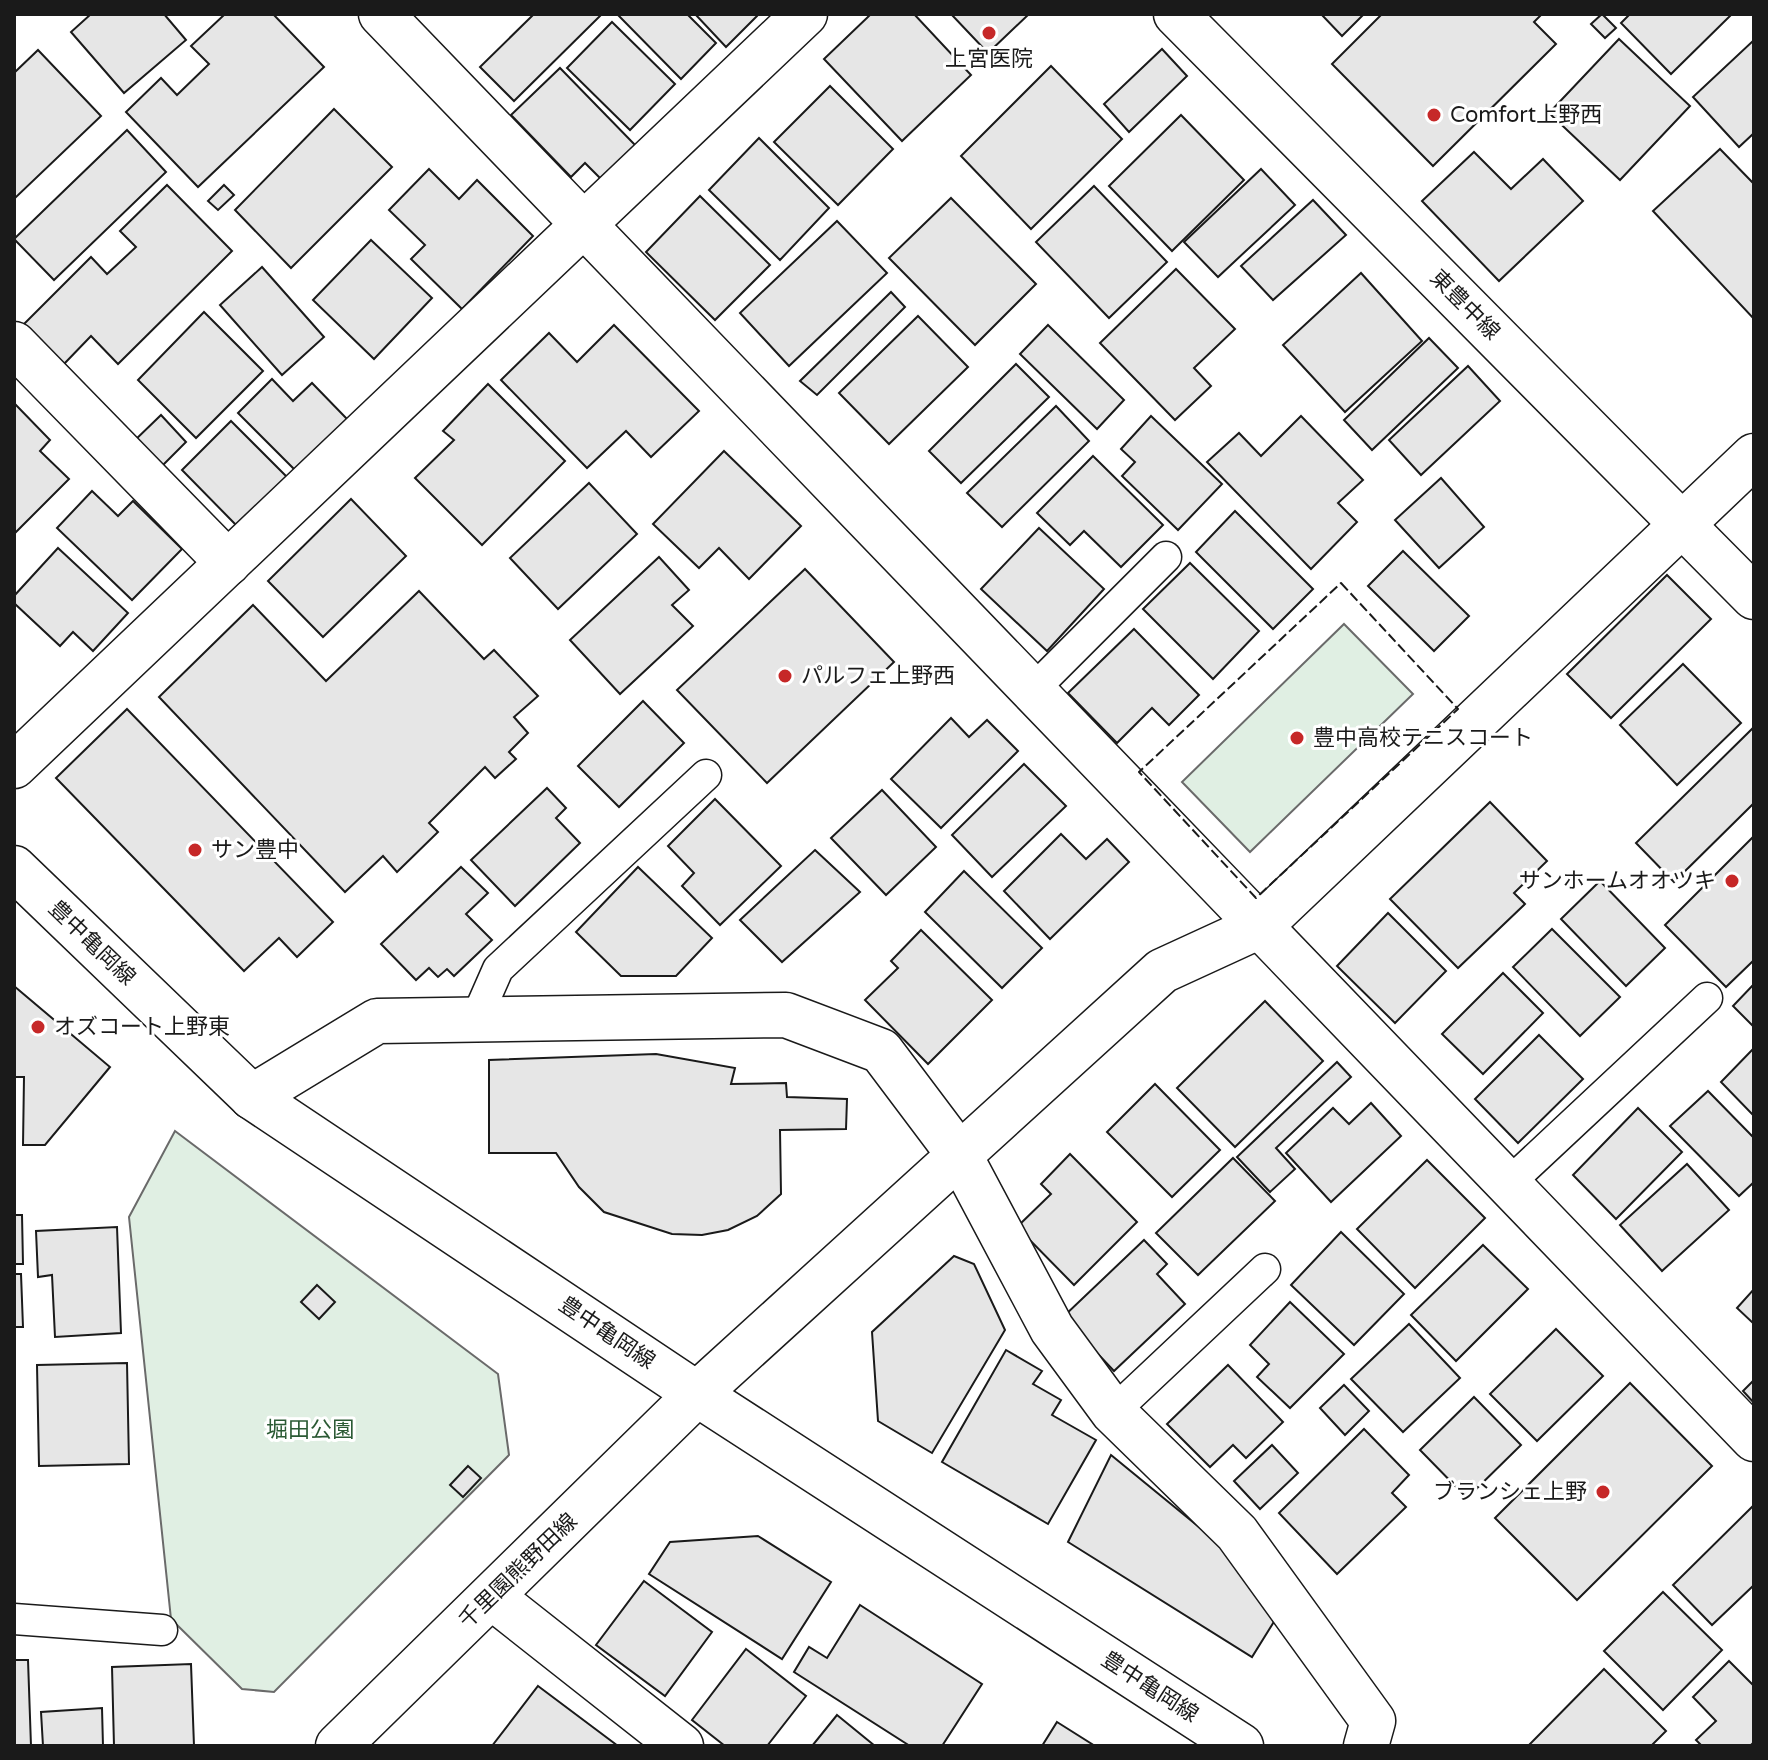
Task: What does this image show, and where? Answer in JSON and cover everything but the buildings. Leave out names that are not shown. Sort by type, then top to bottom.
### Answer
[{"type":"street","points":[[381,14],[1754,1439]]},
{"type":"street","points":[[14,766],[805,14]]},
{"type":"street","name":"東豊中線","points":[[1176,14],[1754,597]]},
{"type":"street","points":[[14,344],[228,563]]},
{"type":"street","name":"千里園熊野田線","points":[[338,1746],[697,1394],[1162,971],[1260,926],[1754,456]]},
{"type":"street","name":"豊中亀岡線","points":[[14,868],[252,1097],[697,1394],[1241,1746]]},
{"type":"street","points":[[252,1097],[377,1021],[786,1015],[881,1051],[960,1156],[1052,1329],[1113,1412],[1237,1533],[1373,1721],[1366,1746]]},
{"type":"street","points":[[492,1597],[681,1746]]},
{"type":"lane","points":[[1033,690],[1166,557]]},
{"type":"lane","points":[[476,1019],[498,969],[706,775]]},
{"type":"lane","points":[[1508,1184],[1707,998]]},
{"type":"lane","points":[[1113,1412],[1265,1269]]},
{"type":"lane","points":[[14,1619],[162,1630]]},
{"type":"green space","name":"豊中高校テニスコート","points":[[1344,624],[1413,694],[1250,852],[1182,782]]},
{"type":"green space","name":"堀田公園","points":[[175,1131],[498,1374],[509,1455],[274,1692],[242,1689],[171,1619],[129,1217]]},
{"type":"fence","points":[[1341,583],[1458,709],[1256,898],[1139,772],[1341,583]]},
{"type":"place","name":"上宮医院","points":[[989,33]]},
{"type":"place","name":"Comfort上野西","points":[[1434,115]]},
{"type":"place","name":"パルフェ上野西","points":[[785,676]]},
{"type":"place","name":"豊中高校テニスコート","points":[[1297,738]]},
{"type":"place","name":"サン豊中","points":[[195,850]]},
{"type":"place","name":"サンホームオオツキ","points":[[1732,881]]},
{"type":"place","name":"オズコート上野東","points":[[38,1027]]},
{"type":"place","name":"ブランシェ上野","points":[[1603,1492]]}]
